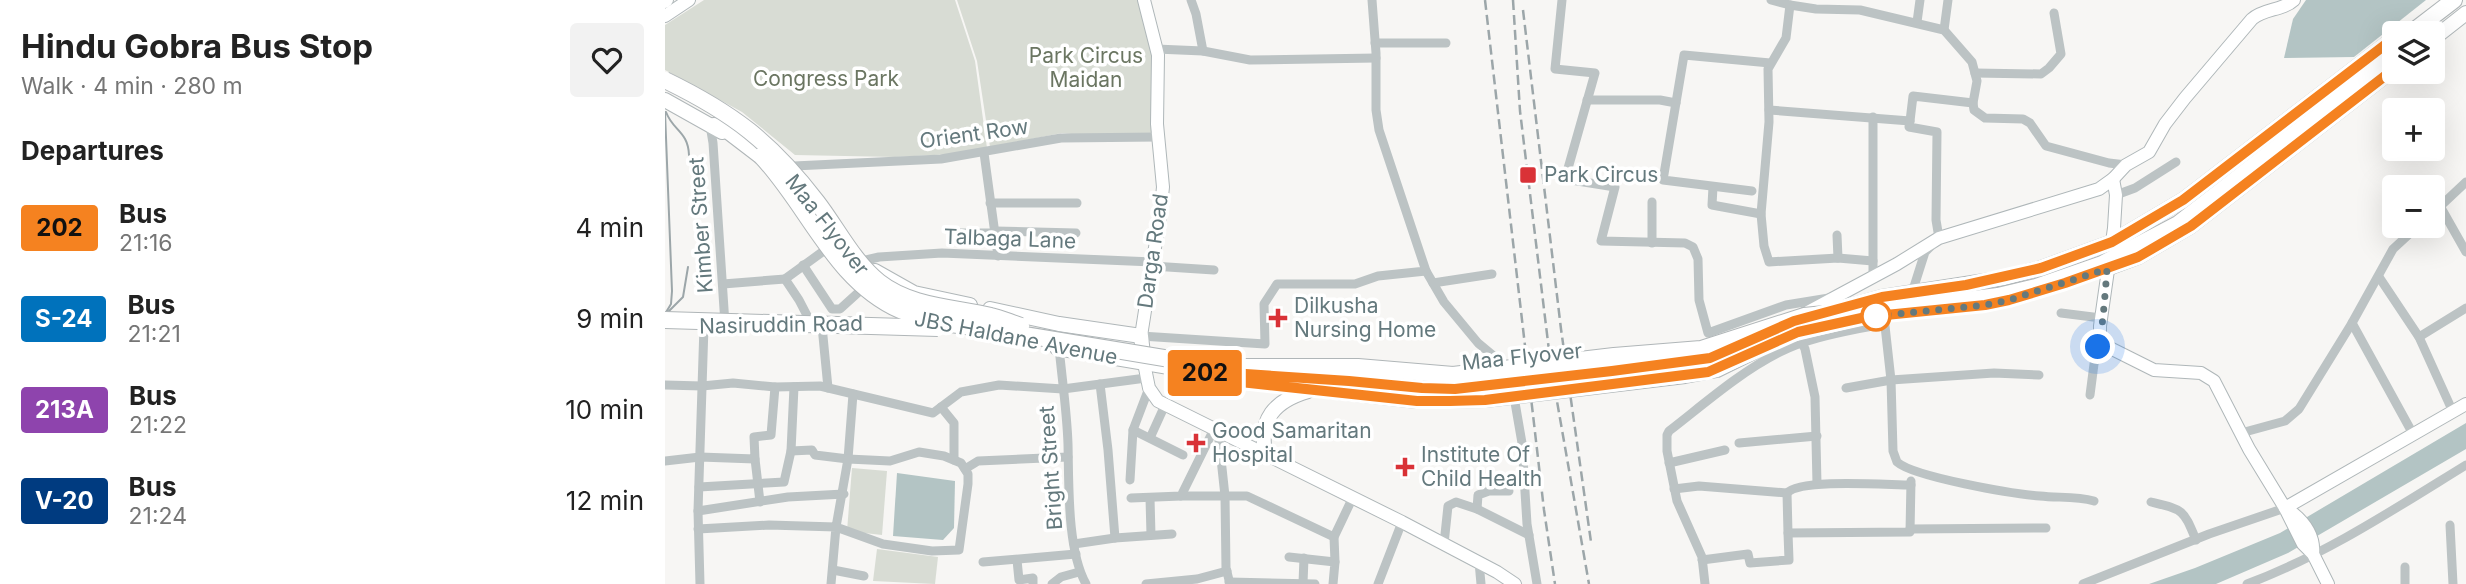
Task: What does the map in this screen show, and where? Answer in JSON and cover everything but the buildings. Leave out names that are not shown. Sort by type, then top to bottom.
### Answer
[{"type":"highway","points":[[2427,21],[2454,0]]},
{"type":"highway","points":[[2441,21],[2466,2]]},
{"type":"highway","name":"Maa Flyover","points":[[665,85],[743,131],[767,152],[790,178],[851,262],[887,293],[927,311],[1151,349],[1243,359],[1362,358],[1458,365],[1703,339],[1790,309],[1964,291],[2045,274],[2113,248],[2160,223],[2251,157],[2382,55]]},
{"type":"highway","name":"Maa Flyover","points":[[717,126],[761,156],[775,171],[842,264],[871,292],[901,310],[972,328],[1219,366],[1358,367],[1453,375],[1614,356],[1701,349],[1804,316],[1999,296],[2036,287],[2093,268],[2161,235],[2382,67]]},
{"type":"highway","points":[[665,77],[742,123],[773,149],[798,177],[857,258],[880,282],[913,300],[993,316],[1030,329]]},
{"type":"highway","points":[[665,320],[972,328]]},
{"type":"main road","points":[[2416,21],[2444,0]]},
{"type":"main road","points":[[2445,30],[2466,13]]},
{"type":"main road","points":[[1781,332],[1794,321],[1882,297],[2004,278],[2041,268],[2112,242],[2183,200],[2382,47]]},
{"type":"main road","name":"Maa Flyover","points":[[665,77],[746,122],[794,166],[823,199],[876,271],[906,289],[1059,324],[1141,336]]},
{"type":"main road","points":[[1348,387],[1455,389],[1612,371],[1710,358],[1781,332],[1843,321],[1884,319],[1912,312],[2009,300],[2138,257],[2191,226],[2382,78]]},
{"type":"main road","name":"JBS Haldane Avenue","points":[[665,100],[717,126],[776,179],[825,250],[861,290],[881,307],[929,324],[1058,348],[1146,376],[1216,372],[1348,387]]},
{"type":"main road","points":[[1141,336],[1146,376]]},
{"type":"main road","name":"JBS Haldane Avenue","points":[[1204,373],[1213,379],[1312,389],[1348,387]]},
{"type":"main road","points":[[1265,454],[1262,435],[1270,416],[1282,402],[1312,389]]},
{"type":"street","points":[[665,16],[689,0]]},
{"type":"street","name":"Darga Road","points":[[1141,336],[1163,187],[1156,49],[1144,0]]},
{"type":"street","points":[[1191,0],[1203,51]]},
{"type":"street","points":[[1372,0],[1379,130],[1426,271],[1444,302],[1478,343],[1511,371],[1522,443],[1529,535],[1537,584]]},
{"type":"street","points":[[1562,0],[1555,69],[1595,73],[1565,179],[1615,187],[1601,241],[1685,243],[1693,247],[1698,259],[1699,300],[1708,333],[1786,305],[1834,298]]},
{"type":"street","points":[[1771,0],[1790,5],[1860,10],[1944,30],[1967,53],[1975,74],[1977,80],[1974,110],[1985,118],[2024,119],[2030,123],[2046,146],[2126,165]]},
{"type":"street","points":[[1917,22],[1920,0]]},
{"type":"street","points":[[1944,30],[1948,0]]},
{"type":"street","points":[[1794,321],[1939,238],[2099,189],[2126,165],[2149,152],[2171,116],[2252,19],[2262,12],[2285,7],[2294,0]]},
{"type":"street","points":[[1790,5],[1786,38],[1770,63],[1766,166],[1761,214],[1764,246],[1769,262],[1838,258],[1873,261]]},
{"type":"street","points":[[1975,74],[2041,74],[2049,68],[2061,54],[2054,13]]},
{"type":"street","points":[[1375,43],[1447,43]]},
{"type":"street","points":[[1156,49],[1203,51],[1250,60],[1376,58]]},
{"type":"street","points":[[1752,191],[1663,180],[1684,55],[1770,63]]},
{"type":"street","points":[[1939,238],[1936,220],[1937,132],[1909,127],[1913,96],[1973,103]]},
{"type":"street","points":[[1587,100],[1660,100],[1676,103]]},
{"type":"street","points":[[1769,110],[1910,121]]},
{"type":"street","points":[[1873,117],[1873,278]]},
{"type":"street","name":"Kimber Street","points":[[717,126],[713,143],[725,326]]},
{"type":"street","name":"Orient Row","points":[[794,166],[941,159],[1061,138],[1159,137]]},
{"type":"street","points":[[983,153],[997,256]]},
{"type":"street","points":[[2116,195],[2135,188],[2176,162]]},
{"type":"street","points":[[2090,395],[2094,364],[2101,340],[2101,318],[2112,242],[2116,195],[2113,179]]},
{"type":"street","points":[[2445,201],[2466,182]]},
{"type":"street","points":[[1713,187],[1712,205],[1761,214]]},
{"type":"street","points":[[1652,202],[1652,243]]},
{"type":"street","points":[[991,203],[1077,203]]},
{"type":"street","points":[[2445,222],[2466,252]]},
{"type":"street","points":[[958,233],[1076,233]]},
{"type":"street","points":[[1837,235],[1838,258]]},
{"type":"street","points":[[1912,312],[1910,292],[1925,252],[1939,238]]},
{"type":"street","points":[[2241,433],[2291,418],[2299,409],[2352,323],[2393,249],[2405,238]]},
{"type":"street","points":[[723,284],[785,279],[825,250]]},
{"type":"street","name":"Talbaga Lane","points":[[866,260],[942,253],[1152,264],[1214,270]]},
{"type":"street","points":[[803,265],[832,309],[840,309],[861,290]]},
{"type":"street","points":[[1141,336],[1265,345],[1264,304],[1277,284],[1355,284],[1378,276],[1426,271]]},
{"type":"street","points":[[1433,283],[1492,274]]},
{"type":"street","points":[[2379,277],[2419,337],[2453,412]]},
{"type":"street","points":[[785,279],[817,326],[828,388]]},
{"type":"street","points":[[893,312],[906,289]]},
{"type":"street","points":[[1882,297],[1891,380],[1893,451],[1897,462],[1911,470],[2024,494],[2094,501]]},
{"type":"street","points":[[2419,337],[2466,308]]},
{"type":"street","name":"Nasiruddin Road","points":[[665,327],[880,324],[893,312]]},
{"type":"street","points":[[2061,313],[2101,318]]},
{"type":"street","points":[[1705,584],[1697,544],[1683,518],[1674,489],[1666,441],[1669,430],[1780,351],[1884,319]]},
{"type":"street","points":[[2352,323],[2413,435]]},
{"type":"street","points":[[700,584],[698,511],[703,326]]},
{"type":"street","points":[[2101,340],[2106,346],[2154,370],[2208,376],[2219,387],[2241,433],[2285,508],[2298,522],[2328,584]]},
{"type":"street","points":[[1802,343],[1815,397],[1818,436],[1817,484]]},
{"type":"street","name":"Bright Street","points":[[1058,348],[1061,357],[1075,549],[1079,572],[1086,584]]},
{"type":"street","points":[[1846,388],[1891,380],[1994,373],[2039,375]]},
{"type":"street","points":[[665,384],[702,386],[733,383],[828,388],[933,413],[961,392],[999,385],[1063,389],[1146,376]]},
{"type":"street","points":[[1146,376],[1158,401],[1165,405],[1402,522],[1515,584]]},
{"type":"street","points":[[1130,480],[1133,430],[1146,376]]},
{"type":"street","points":[[1100,383],[1115,538]]},
{"type":"street","points":[[760,502],[754,437],[771,435],[775,387]]},
{"type":"street","points":[[699,487],[785,482],[791,451],[795,387]]},
{"type":"street","points":[[831,584],[836,527],[844,494],[853,394]]},
{"type":"street","points":[[2083,584],[2285,508],[2466,404]]},
{"type":"street","points":[[1150,438],[1165,405]]},
{"type":"street","points":[[941,407],[954,423],[954,460]]},
{"type":"street","points":[[1133,430],[1183,455]]},
{"type":"street","points":[[1216,430],[1225,496],[1227,571],[1230,583],[1315,584]]},
{"type":"street","points":[[1181,496],[1216,430]]},
{"type":"street","points":[[1739,443],[1818,436]]},
{"type":"street","points":[[698,529],[836,527],[883,544],[932,551],[959,550],[968,484],[968,474],[961,463],[919,452],[890,461],[815,455],[812,450],[791,451]]},
{"type":"street","points":[[1669,463],[1725,450]]},
{"type":"street","points":[[665,461],[700,457],[755,459]]},
{"type":"street","points":[[964,468],[978,461],[1067,457]]},
{"type":"street","points":[[2247,584],[2273,574],[2310,547],[2466,465]]},
{"type":"street","points":[[1789,533],[1910,532],[1911,470]]},
{"type":"street","points":[[1674,489],[1699,486],[1787,494],[1794,488],[1817,484],[1911,485]]},
{"type":"street","points":[[1477,509],[1478,495],[1510,491]]},
{"type":"street","points":[[698,511],[788,497],[844,494]]},
{"type":"street","points":[[1702,561],[1748,554],[1750,563],[1789,560],[1787,494]]},
{"type":"street","points":[[1131,498],[1247,496],[1334,537]]},
{"type":"street","points":[[1333,584],[1334,537],[1353,497]]},
{"type":"street","points":[[1150,498],[1151,535]]},
{"type":"street","points":[[1444,544],[1448,506],[1456,502],[1477,509],[1529,535]]},
{"type":"street","points":[[2151,502],[2178,508],[2185,514],[2196,540]]},
{"type":"street","points":[[1378,584],[1402,522]]},
{"type":"street","points":[[2450,525],[2453,584]]},
{"type":"street","points":[[1910,529],[2046,528]]},
{"type":"street","points":[[983,562],[1017,560],[1115,538],[1171,534]]},
{"type":"street","points":[[1289,557],[1335,562]]},
{"type":"street","points":[[1303,583],[1304,558]]},
{"type":"street","points":[[1017,560],[1019,580],[1033,578],[1033,584]]},
{"type":"street","points":[[1479,562],[1481,584]]},
{"type":"street","points":[[2405,567],[2405,584]]},
{"type":"street","points":[[833,570],[864,576]]},
{"type":"street","points":[[1146,584],[1197,579],[1227,571]]},
{"type":"street","points":[[1052,584],[1061,577],[1079,572]]},
{"type":"green space","name":"Congress Park","points":[[704,0],[955,0],[975,61],[987,148],[953,154],[895,157],[795,155],[742,112],[665,70],[665,25]]},
{"type":"green space","name":"Park Circus Maidan","points":[[957,0],[1143,0],[1154,55],[1153,133],[1090,136],[1062,133],[990,147],[977,61]]},
{"type":"green space","points":[[852,468],[887,471],[882,535],[847,531]]},
{"type":"green space","points":[[877,549],[938,557],[935,584],[873,581]]},
{"type":"shaded area","points":[[2306,0],[2426,0],[2399,21],[2382,21],[2382,35],[2354,57],[2284,58],[2293,19]]},
{"type":"shaded area","points":[[2466,423],[2466,449],[2288,553],[2216,584],[2149,584],[2280,533]]},
{"type":"shaded area","points":[[897,473],[955,481],[954,528],[943,540],[893,536]]},
{"type":"tram line","points":[[665,112],[672,291],[671,304],[665,314]]},
{"type":"tram line","points":[[666,112],[686,141],[689,155]]},
{"type":"tram line","points":[[668,312],[683,297],[688,267]]},
{"type":"railway","points":[[1485,0],[1544,510],[1555,584]]},
{"type":"railway","points":[[1513,0],[1520,111],[1551,367],[1589,584]]},
{"type":"railway","points":[[1523,10],[1561,329],[1591,542]]},
{"type":"bus line","name":"202","points":[[2382,47],[2183,200],[2112,242],[2041,268],[1966,285],[1882,297],[1794,321],[1710,358],[1612,371],[1455,389],[1204,373],[1213,379],[1417,401],[1485,400],[1708,372],[1733,363],[1784,337],[1843,321],[2009,300],[2107,269],[2164,243],[2191,226],[2382,78]]},
{"type":"place","name":"Park Circus","points":[[1528,175]]},
{"type":"place","name":"Dilkusha Nursing Home","points":[[1278,318]]},
{"type":"place","name":"Good Samaritan Hospital","points":[[1196,443]]},
{"type":"place","name":"Institute Of Child Health","points":[[1405,467]]},
{"type":"route","points":[[1876,316],[1985,305],[2038,292],[2107,269],[2099,335],[2101,340],[2098,347]]}]
